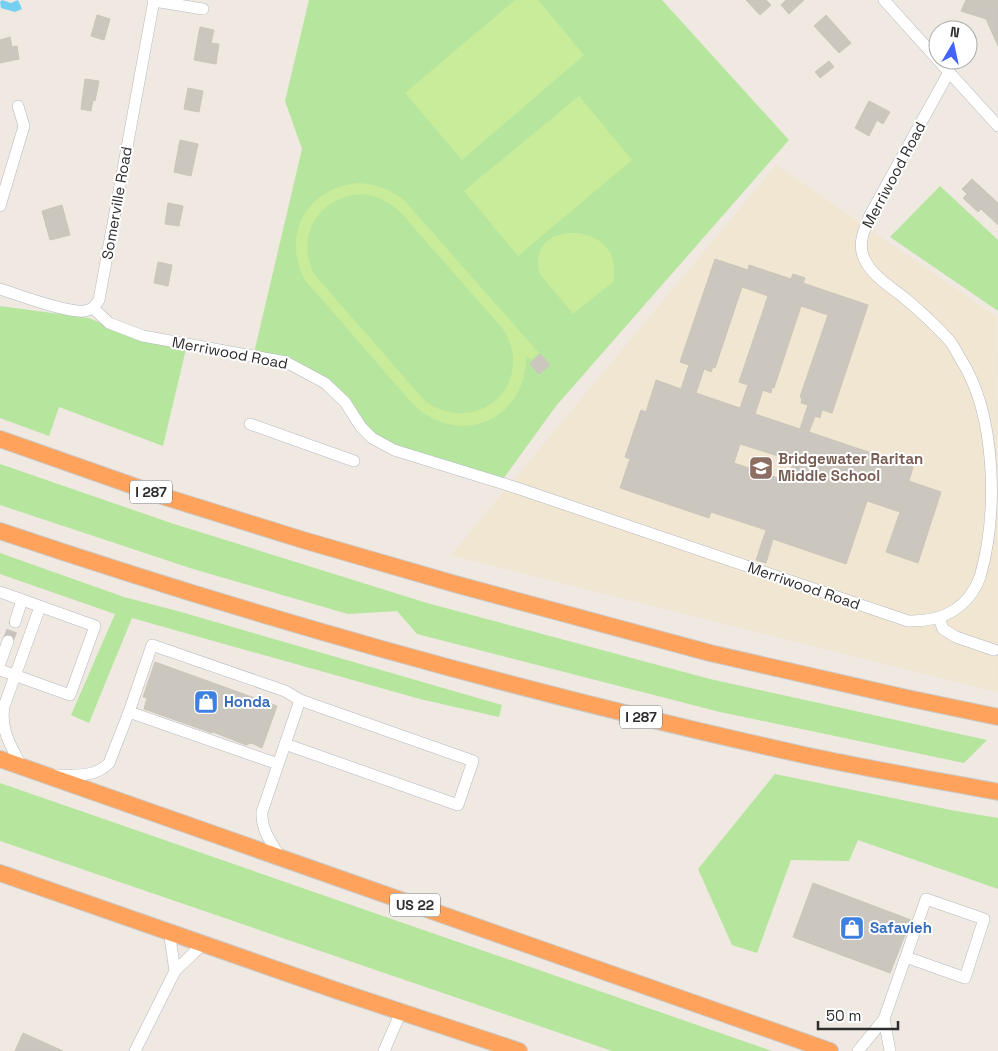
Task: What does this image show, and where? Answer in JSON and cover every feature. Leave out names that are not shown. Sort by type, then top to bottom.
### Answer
[{"type":"highway","name":"I 287","points":[[0,439],[162,496],[303,540],[455,584],[710,653],[998,717]]},
{"type":"highway","name":"I 287","points":[[0,531],[288,622],[521,687],[806,755],[998,792]]},
{"type":"highway","name":"US 22","points":[[0,759],[830,1051]]},
{"type":"highway","points":[[0,873],[518,1051]]},
{"type":"street","points":[[154,0],[203,9]]},
{"type":"street","name":"Somerville Road","points":[[93,308],[99,300],[154,0]]},
{"type":"street","points":[[884,0],[928,49]]},
{"type":"street","points":[[949,72],[998,126]]},
{"type":"street","name":"Merriwood Road","points":[[93,308],[109,323],[143,336],[286,362],[297,367],[325,383],[345,402],[361,427],[372,438],[394,450],[517,488],[908,621],[925,622],[939,618],[960,606],[970,595],[993,553],[993,472],[988,430],[974,383],[950,340],[868,267],[860,246],[870,215],[949,72]]},
{"type":"street","points":[[0,206],[24,126],[18,106]]},
{"type":"street","points":[[0,289],[67,310],[83,311],[93,308]]},
{"type":"street","points":[[250,424],[354,461]]},
{"type":"street","points":[[0,592],[95,626],[70,695],[0,670]]},
{"type":"street","points":[[15,622],[22,600]]},
{"type":"street","points":[[22,767],[3,727],[2,716],[40,607]]},
{"type":"street","points":[[939,618],[943,629],[956,637],[994,650]]},
{"type":"street","points":[[0,663],[8,641]]},
{"type":"street","points":[[48,776],[87,775],[104,768],[109,762],[129,712],[152,645],[285,691],[300,700],[473,761],[458,805],[285,744]]},
{"type":"street","points":[[281,858],[267,837],[262,812],[300,700]]},
{"type":"street","points":[[129,712],[278,764]]},
{"type":"street","points":[[858,1051],[884,1019],[926,899],[984,920],[965,978],[906,957]]},
{"type":"street","points":[[169,931],[175,971]]},
{"type":"street","points":[[135,1051],[175,971],[204,943]]},
{"type":"street","points":[[384,1051],[401,1012]]},
{"type":"street","points":[[884,1019],[890,1051]]},
{"type":"shaded area","name":"Bridgewater Raritan Middle School","points":[[776,165],[997,317],[998,692],[451,555]]},
{"type":"green space","points":[[309,0],[662,0],[789,140],[556,406],[498,486],[379,444],[312,373],[254,353],[302,149],[285,101]]},
{"type":"green space","points":[[515,0],[538,0],[584,55],[462,160],[405,93]]},
{"type":"green space","points":[[579,96],[632,160],[518,256],[464,191]]},
{"type":"green space","points":[[358,183],[370,185],[392,192],[403,199],[539,353],[530,360],[526,356],[523,379],[515,397],[502,412],[486,421],[468,425],[449,424],[430,417],[412,403],[304,279],[298,262],[296,245],[298,230],[304,216],[313,203],[325,194],[340,187]],"holes":[[[368,195],[384,200],[401,213],[503,329],[512,349],[513,368],[508,385],[497,399],[483,409],[465,413],[446,411],[426,402],[314,274],[307,245],[315,220],[323,210],[334,202],[347,196]]]},
{"type":"green space","points":[[940,186],[998,240],[998,311],[890,237]]},
{"type":"green space","points":[[578,233],[595,239],[608,249],[614,264],[614,272],[613,282],[573,314],[540,274],[538,262],[540,250],[552,237],[560,234]]},
{"type":"green space","points":[[0,306],[89,318],[142,341],[186,349],[163,446],[59,407],[49,436],[0,418]]},
{"type":"green space","points":[[0,464],[171,523],[427,603],[710,679],[987,740],[964,763],[720,712],[417,634],[397,611],[348,614],[193,569],[0,505]]},
{"type":"green space","points":[[0,553],[124,597],[502,705],[499,717],[420,699],[132,618],[89,723],[71,715],[115,614],[0,574]]},
{"type":"green space","points":[[775,774],[998,818],[998,889],[858,840],[849,861],[791,860],[757,953],[732,945],[698,869]]},
{"type":"green space","points":[[0,783],[772,1051],[612,1051],[0,841]]},
{"type":"water","points":[[2,0],[11,3],[18,0],[22,9],[15,12],[1,8],[0,2]]},
{"type":"building","points":[[746,0],[766,0],[771,5],[760,15]]},
{"type":"building","points":[[786,0],[804,0],[789,14],[781,5]]},
{"type":"building","points":[[966,0],[998,0],[998,46],[986,19],[961,11]]},
{"type":"building","points":[[97,15],[110,19],[104,40],[91,36]]},
{"type":"building","points":[[826,15],[851,43],[839,53],[814,26]]},
{"type":"building","points":[[200,27],[214,30],[211,43],[219,44],[216,64],[194,60]]},
{"type":"building","points":[[10,37],[12,47],[17,46],[19,59],[0,63],[0,40]]},
{"type":"building","points":[[829,61],[834,67],[820,78],[815,72]]},
{"type":"building","points":[[85,79],[99,81],[91,111],[81,109]]},
{"type":"building","points":[[188,88],[203,91],[199,112],[184,109]]},
{"type":"building","points":[[869,101],[890,112],[883,124],[877,120],[869,136],[855,128]]},
{"type":"building","points":[[180,140],[198,144],[191,176],[174,172]]},
{"type":"building","points":[[972,179],[998,203],[998,225],[981,209],[978,212],[963,198],[967,194],[962,189]]},
{"type":"building","points":[[168,203],[183,206],[179,226],[165,224]]},
{"type":"building","points":[[62,205],[70,235],[50,240],[42,211]]},
{"type":"building","points":[[715,259],[748,270],[749,265],[791,279],[793,274],[805,278],[803,283],[868,305],[832,413],[822,410],[820,418],[815,416],[809,432],[913,467],[909,481],[941,492],[918,563],[886,552],[900,512],[867,501],[846,564],[773,539],[766,563],[756,560],[766,530],[711,512],[709,518],[620,488],[630,459],[625,457],[641,410],[646,412],[656,380],[681,389],[689,365],[680,362]],"holes":[[[742,287],[768,296],[739,382],[748,385],[740,408],[696,393],[704,369],[711,372],[713,367],[715,368]],[[801,306],[828,315],[800,397],[802,398],[801,403],[808,405],[800,429],[755,414],[763,390],[771,393],[772,387],[774,388]],[[740,444],[794,461],[787,481],[734,463]]]},
{"type":"building","points":[[158,262],[172,265],[168,286],[154,283]]},
{"type":"building","points":[[540,354],[550,365],[539,374],[530,364]]},
{"type":"building","name":"Honda","points":[[155,662],[277,706],[262,748],[251,743],[246,745],[144,709],[147,698],[143,697]]},
{"type":"building","name":"Safavieh","points":[[813,883],[911,920],[890,973],[793,937]]},
{"type":"building","points":[[23,1033],[63,1051],[15,1051]]},
{"type":"tunnel","points":[[8,641],[15,622]]},
{"type":"place","name":"Bridgewater Raritan Middle School","points":[[761,468]]},
{"type":"place","name":"Honda","points":[[206,702]]},
{"type":"place","name":"Safavieh","points":[[852,928]]}]
